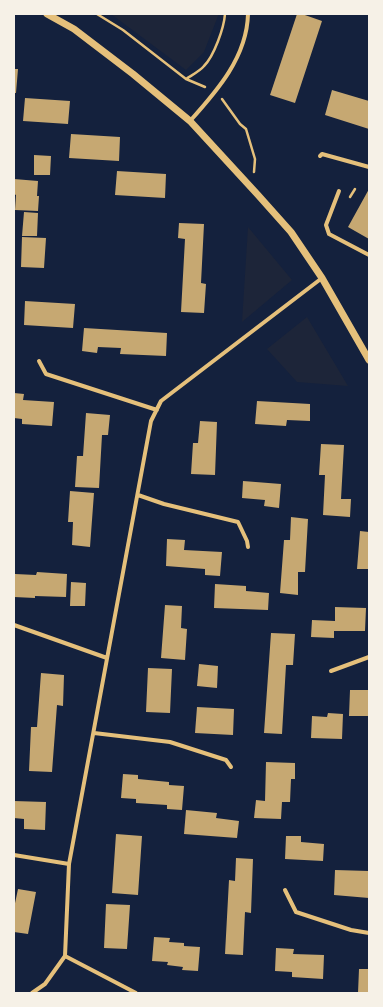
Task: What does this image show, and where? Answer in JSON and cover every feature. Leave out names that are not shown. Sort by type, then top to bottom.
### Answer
[{"type":"street","points":[[48,14],[74,29],[133,74],[190,121],[258,194],[291,232],[322,278],[369,360]]},
{"type":"street","points":[[190,121],[214,94],[236,62],[248,28],[248,14]]},
{"type":"street","points":[[320,156],[322,154],[369,167]]},
{"type":"street","points":[[339,191],[326,225],[329,234],[369,255]]},
{"type":"street","points":[[32,993],[45,984],[65,956],[69,864],[151,421],[161,401],[322,278]]},
{"type":"street","points":[[40,361],[46,374],[157,410]]},
{"type":"street","points":[[138,495],[164,504],[238,522],[247,541],[248,547]]},
{"type":"street","points":[[14,625],[108,658]]},
{"type":"street","points":[[331,671],[369,657]]},
{"type":"street","points":[[94,733],[170,742],[226,760],[231,767]]},
{"type":"street","points":[[14,855],[69,864]]},
{"type":"street","points":[[285,890],[296,912],[351,930],[369,932]]},
{"type":"street","points":[[65,956],[136,993]]},
{"type":"path","points":[[96,14],[123,30],[186,79],[208,89]]},
{"type":"path","points":[[186,79],[204,67],[213,54],[225,14]]},
{"type":"path","points":[[224,100],[240,124],[246,128],[255,159]]},
{"type":"path","points":[[348,201],[355,189]]},
{"type":"shaded area","points":[[111,14],[218,14],[218,16],[204,52],[186,70]]},
{"type":"shaded area","points":[[248,227],[292,280],[242,322]]},
{"type":"shaded area","points":[[307,317],[348,386],[297,382],[267,349]]},
{"type":"building","points":[[297,14],[302,14],[322,21],[295,103],[270,95]]},
{"type":"building","points":[[14,69],[18,69],[16,93],[14,93]]},
{"type":"building","points":[[332,90],[369,101],[369,129],[325,115]]},
{"type":"building","points":[[25,98],[70,101],[68,124],[23,121]]},
{"type":"building","points":[[71,134],[120,137],[119,161],[69,158]]},
{"type":"building","points":[[34,155],[51,156],[50,175],[34,175]]},
{"type":"building","points":[[117,171],[166,174],[165,198],[115,195]]},
{"type":"building","points":[[14,179],[38,181],[38,211],[15,210],[16,195],[14,194]]},
{"type":"building","points":[[369,189],[369,239],[348,227]]},
{"type":"building","points":[[24,212],[38,213],[37,236],[22,236]]},
{"type":"building","points":[[179,223],[204,224],[201,283],[206,284],[204,313],[181,312],[185,239],[178,238]]},
{"type":"building","points":[[22,237],[46,238],[44,268],[21,267]]},
{"type":"building","points":[[25,301],[75,304],[73,328],[24,325]]},
{"type":"building","points":[[84,328],[167,333],[166,356],[120,354],[121,348],[98,347],[97,353],[82,351]]},
{"type":"building","points":[[14,393],[24,394],[23,400],[54,402],[52,426],[22,424],[22,419],[14,418]]},
{"type":"building","points":[[257,401],[310,404],[310,421],[287,420],[286,426],[255,424]]},
{"type":"building","points":[[86,413],[110,415],[108,435],[102,435],[99,488],[75,487],[77,456],[83,456]]},
{"type":"building","points":[[200,421],[217,422],[215,475],[191,474],[193,443],[198,443]]},
{"type":"building","points":[[321,444],[344,445],[341,499],[351,499],[350,517],[323,515],[325,475],[319,475]]},
{"type":"building","points":[[243,481],[281,484],[279,508],[264,506],[265,500],[242,498]]},
{"type":"building","points":[[70,491],[94,493],[90,547],[72,545],[73,522],[68,522]]},
{"type":"building","points":[[291,517],[308,519],[305,572],[298,572],[298,595],[280,593],[284,540],[290,540]]},
{"type":"building","points":[[360,531],[369,532],[369,569],[357,569]]},
{"type":"building","points":[[167,539],[185,540],[184,550],[222,552],[220,576],[205,575],[205,569],[166,566]]},
{"type":"building","points":[[37,572],[67,574],[66,597],[14,597],[15,574],[36,575]]},
{"type":"building","points":[[71,582],[86,583],[85,606],[70,606]]},
{"type":"building","points":[[215,584],[246,586],[246,591],[269,593],[268,610],[214,608]]},
{"type":"building","points":[[165,605],[182,606],[181,628],[187,629],[185,660],[161,658]]},
{"type":"building","points":[[335,607],[366,608],[365,631],[334,631],[334,638],[311,637],[312,620],[335,621]]},
{"type":"building","points":[[271,633],[295,634],[293,665],[286,665],[282,734],[264,733]]},
{"type":"building","points":[[199,664],[218,666],[217,688],[197,686]]},
{"type":"building","points":[[148,668],[172,669],[170,713],[146,712]]},
{"type":"building","points":[[41,673],[64,675],[63,706],[57,705],[52,772],[29,771],[31,727],[37,727]]},
{"type":"building","points":[[350,690],[369,690],[369,716],[349,716]]},
{"type":"building","points":[[197,707],[234,709],[233,735],[195,733]]},
{"type":"building","points":[[328,713],[343,714],[342,739],[311,738],[312,716],[327,717]]},
{"type":"building","points":[[266,762],[295,763],[295,779],[291,779],[290,802],[282,802],[281,819],[254,818],[256,800],[265,801]]},
{"type":"building","points":[[123,774],[138,775],[138,779],[169,782],[169,785],[184,786],[182,810],[167,809],[167,805],[136,803],[136,799],[121,798]]},
{"type":"building","points":[[14,801],[46,802],[45,830],[24,829],[24,819],[14,818]]},
{"type":"building","points":[[186,810],[217,813],[216,818],[239,821],[237,838],[184,834]]},
{"type":"building","points":[[116,834],[142,836],[138,895],[112,893]]},
{"type":"building","points":[[286,836],[301,836],[301,842],[324,844],[323,861],[285,859]]},
{"type":"building","points":[[236,858],[253,859],[251,913],[245,912],[243,955],[225,954],[229,880],[235,881]]},
{"type":"building","points":[[335,870],[369,871],[369,898],[334,895]]},
{"type":"building","points":[[18,889],[36,892],[28,934],[14,932],[14,908]]},
{"type":"building","points":[[106,904],[130,905],[127,949],[104,948]]},
{"type":"building","points":[[154,937],[170,938],[169,942],[184,943],[184,946],[200,947],[198,971],[182,970],[183,967],[167,965],[168,962],[152,961]]},
{"type":"building","points":[[276,948],[294,949],[293,954],[324,955],[323,979],[292,977],[292,972],[275,971]]},
{"type":"building","points":[[359,969],[369,969],[369,993],[358,993]]}]
